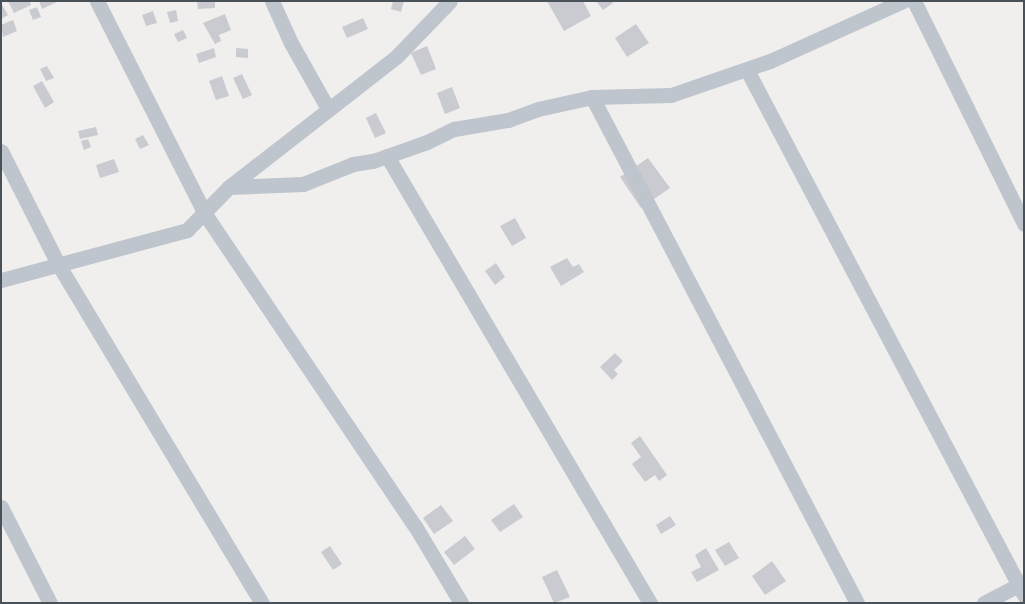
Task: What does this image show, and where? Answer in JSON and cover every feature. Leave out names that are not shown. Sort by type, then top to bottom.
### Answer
[{"type":"street","points":[[97,1],[205,214],[414,526],[461,603]]},
{"type":"street","points":[[272,1],[291,43],[327,107]]},
{"type":"street","points":[[1,280],[187,230],[205,214],[229,187],[327,107],[397,56],[450,1]]},
{"type":"street","points":[[229,187],[303,184],[352,164],[388,156],[476,123],[508,120],[538,109],[592,97],[671,95],[747,70],[903,1]]},
{"type":"street","points":[[914,1],[1024,224]]},
{"type":"street","points":[[747,70],[1022,587],[984,603]]},
{"type":"street","points":[[592,97],[856,603]]},
{"type":"street","points":[[1,151],[58,264],[262,603]]},
{"type":"street","points":[[388,156],[650,603]]},
{"type":"street","points":[[1,507],[50,603]]},
{"type":"building","points":[[8,1],[30,1],[31,5],[14,13]]},
{"type":"building","points":[[39,1],[59,1],[42,9]]},
{"type":"building","points":[[197,1],[215,1],[215,8],[198,9]]},
{"type":"building","points":[[393,1],[404,1],[401,12],[391,9]]},
{"type":"building","points":[[547,1],[583,1],[591,16],[564,31]]},
{"type":"building","points":[[596,1],[612,1],[613,3],[603,10]]},
{"type":"building","points":[[1,3],[8,15],[1,19]]},
{"type":"building","points":[[37,7],[41,17],[33,20],[29,10]]},
{"type":"building","points":[[176,10],[178,21],[170,23],[167,12]]},
{"type":"building","points":[[153,11],[157,23],[146,26],[142,15]]},
{"type":"building","points":[[225,14],[231,30],[219,35],[221,41],[215,44],[203,23]]},
{"type":"building","points":[[363,18],[368,29],[347,38],[342,27]]},
{"type":"building","points":[[13,20],[17,31],[3,37],[1,25]]},
{"type":"building","points":[[636,24],[649,43],[627,57],[615,38]]},
{"type":"building","points":[[183,30],[187,38],[178,42],[174,34]]},
{"type":"building","points":[[427,46],[436,69],[421,75],[411,53]]},
{"type":"building","points":[[214,48],[216,57],[199,63],[196,54]]},
{"type":"building","points":[[236,48],[248,49],[248,58],[236,57]]},
{"type":"building","points":[[47,66],[54,78],[46,81],[40,69]]},
{"type":"building","points":[[242,74],[252,95],[243,99],[233,78]]},
{"type":"building","points":[[222,76],[229,96],[216,100],[209,81]]},
{"type":"building","points":[[42,81],[54,102],[45,108],[33,86]]},
{"type":"building","points":[[452,87],[460,108],[445,114],[437,93]]},
{"type":"building","points":[[376,113],[386,133],[375,138],[366,118]]},
{"type":"building","points":[[96,127],[98,135],[80,139],[78,131]]},
{"type":"building","points":[[143,135],[149,145],[140,149],[135,139]]},
{"type":"building","points":[[88,139],[91,147],[84,150],[81,141]]},
{"type":"building","points":[[648,158],[670,188],[641,208],[620,177]]},
{"type":"building","points":[[114,159],[119,172],[100,178],[96,165]]},
{"type":"building","points":[[515,218],[526,238],[512,246],[500,226]]},
{"type":"building","points":[[567,258],[573,267],[579,264],[584,272],[561,286],[550,267]]},
{"type":"building","points":[[496,263],[505,277],[495,285],[485,271]]},
{"type":"building","points":[[615,353],[623,361],[614,370],[618,374],[612,380],[600,367]]},
{"type":"building","points":[[640,436],[667,475],[659,481],[655,475],[645,482],[632,464],[641,457],[631,443]]},
{"type":"building","points":[[514,504],[523,517],[500,532],[491,520]]},
{"type":"building","points":[[441,505],[453,521],[434,534],[423,518]]},
{"type":"building","points":[[670,516],[676,525],[661,534],[656,525]]},
{"type":"building","points":[[465,536],[475,549],[454,565],[444,552]]},
{"type":"building","points":[[729,542],[739,558],[725,566],[715,550]]},
{"type":"building","points":[[330,546],[342,564],[333,570],[321,552]]},
{"type":"building","points":[[706,548],[719,570],[697,582],[691,572],[701,567],[695,555]]},
{"type":"building","points":[[772,561],[786,581],[765,595],[752,576]]},
{"type":"building","points":[[557,570],[570,597],[554,603],[542,577]]}]
